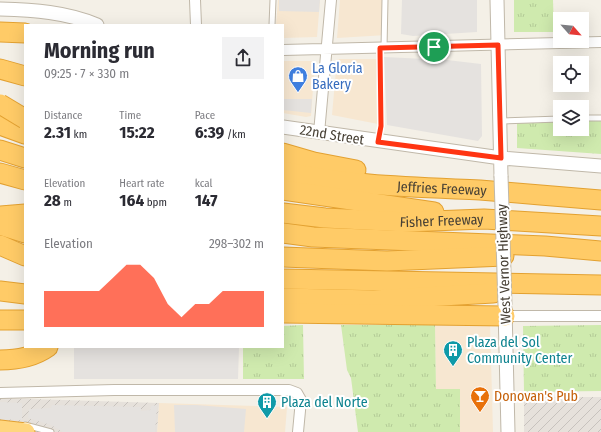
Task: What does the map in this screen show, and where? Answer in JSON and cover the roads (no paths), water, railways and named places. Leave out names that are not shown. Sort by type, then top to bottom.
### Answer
[{"type":"highway","points":[[0,32],[24,33]]},
{"type":"highway","points":[[0,69],[24,76]]},
{"type":"highway","points":[[0,105],[24,112]]},
{"type":"highway","points":[[0,105],[24,118]]},
{"type":"highway","points":[[0,125],[24,134]]},
{"type":"highway","points":[[0,150],[24,158]]},
{"type":"highway","points":[[284,153],[343,168],[479,190]]},
{"type":"highway","name":"Jeffries Freeway","points":[[284,171],[354,183],[423,189],[479,190],[601,200]]},
{"type":"highway","points":[[0,173],[24,180]]},
{"type":"highway","points":[[284,190],[484,219]]},
{"type":"highway","name":"Fisher Freeway","points":[[284,213],[325,218],[406,222],[484,219],[601,226]]},
{"type":"highway","points":[[0,216],[24,214]]},
{"type":"highway","points":[[0,225],[24,233]]},
{"type":"highway","points":[[284,233],[313,237],[545,246],[601,250]]},
{"type":"highway","points":[[0,245],[24,256]]},
{"type":"highway","points":[[284,246],[444,258]]},
{"type":"highway","points":[[284,257],[387,261],[601,254]]},
{"type":"highway","points":[[284,279],[578,285]]},
{"type":"highway","points":[[284,298],[374,300],[472,295],[601,284]]},
{"type":"highway","points":[[0,291],[24,294]]},
{"type":"highway","points":[[284,313],[505,310]]},
{"type":"highway","points":[[0,320],[24,320]]},
{"type":"highway","points":[[0,349],[24,344]]},
{"type":"highway","points":[[0,360],[23,358],[46,348]]},
{"type":"highway","points":[[4,426],[23,428]]},
{"type":"street","points":[[195,0],[196,24]]},
{"type":"street","points":[[319,133],[331,0]]},
{"type":"street","name":"West Vernor Highway","points":[[497,0],[508,432]]},
{"type":"street","points":[[0,9],[60,13],[94,24]]},
{"type":"street","points":[[284,50],[601,42]]},
{"type":"street","name":"22nd Street","points":[[284,127],[378,142],[501,158],[601,166]]},
{"type":"street","points":[[505,310],[601,316]]},
{"type":"street","points":[[0,393],[114,390],[289,390],[298,393],[301,400],[298,432]]},
{"type":"lane","points":[[272,24],[274,0]]},
{"type":"lane","points":[[378,142],[381,126],[382,48],[385,0]]},
{"type":"lane","points":[[589,118],[601,118]]},
{"type":"lane","points":[[500,121],[553,119]]},
{"type":"lane","points":[[0,423],[4,426]]},
{"type":"lane","points":[[23,428],[51,432]]},
{"type":"place","name":"La Gloria Bakery","points":[[298,93]]},
{"type":"place","name":"Plaza del Sol Community Center","points":[[453,367]]},
{"type":"place","name":"Donovan's Pub","points":[[480,413]]},
{"type":"place","name":"Plaza del Norte","points":[[267,419]]}]
